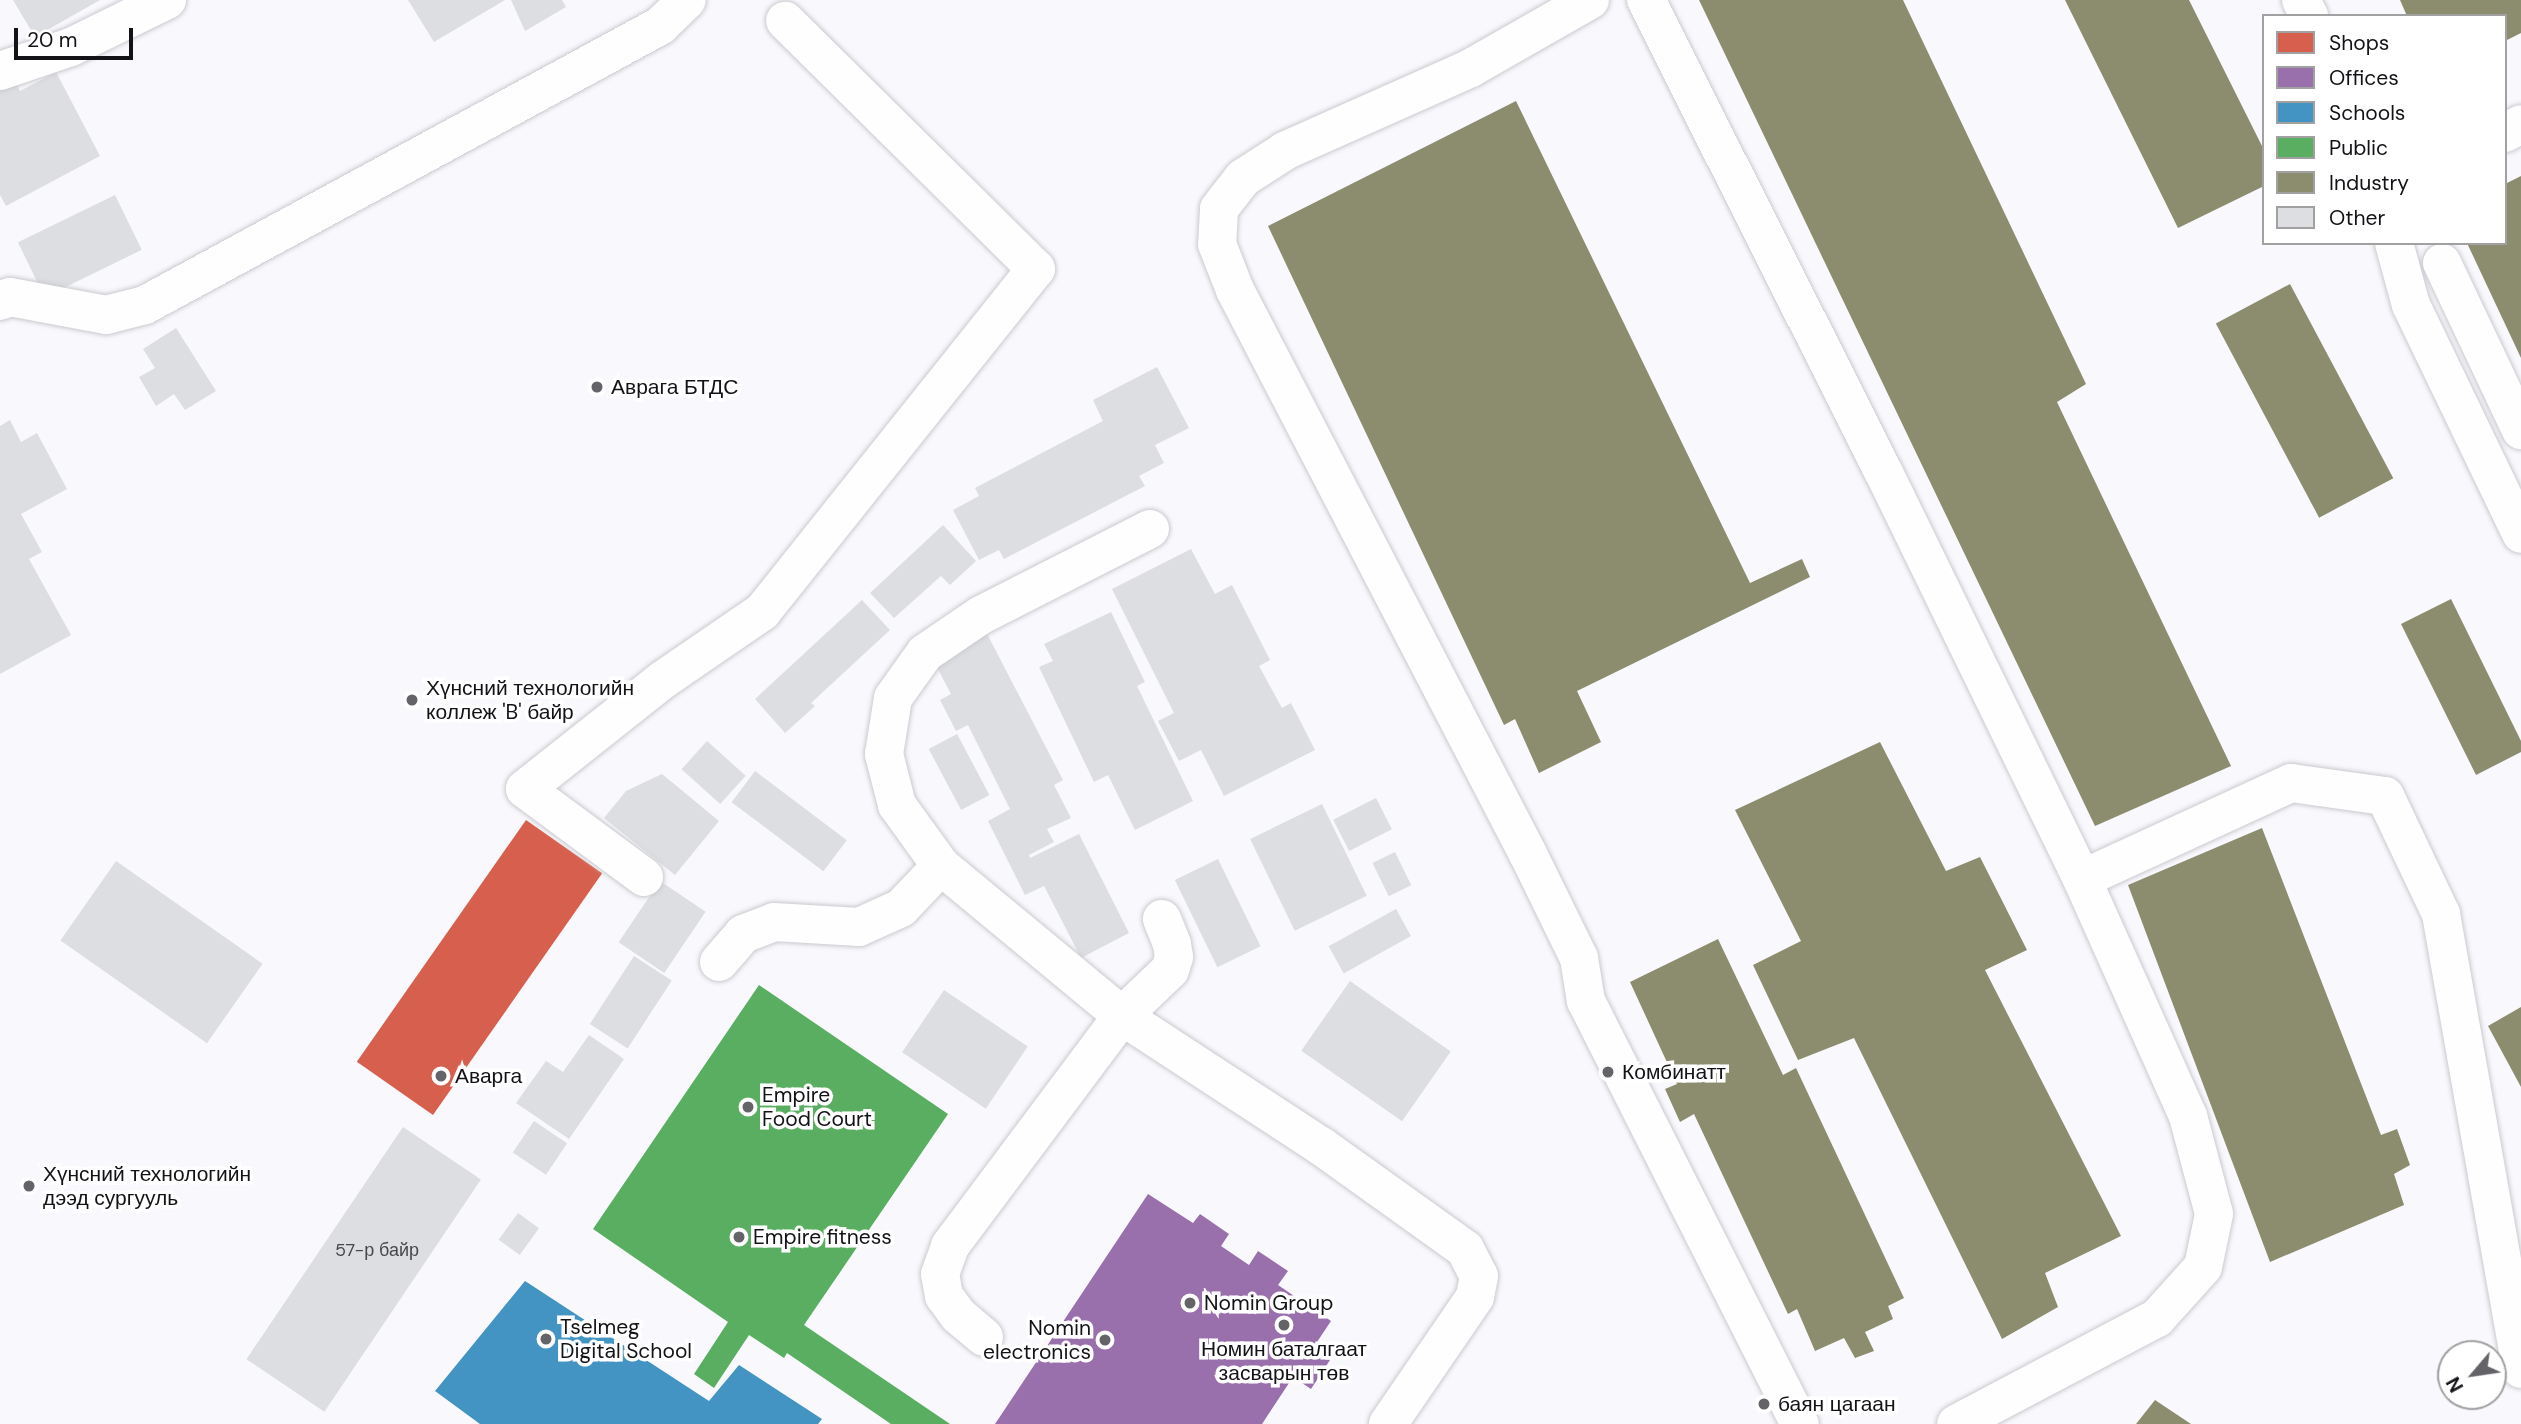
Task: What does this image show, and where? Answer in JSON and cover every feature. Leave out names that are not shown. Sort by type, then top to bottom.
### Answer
[{"type":"street","points":[[0,71],[71,47],[167,0]]},
{"type":"street","points":[[0,301],[10,297],[106,315],[145,304],[660,26],[687,0]]},
{"type":"street","points":[[1590,0],[1471,68],[1284,151],[1243,178],[1219,209],[1217,244],[1235,290],[1528,854],[1579,958],[1586,1001],[1800,1424]]},
{"type":"street","points":[[1646,0],[1884,472],[2082,879],[2188,1116],[2214,1214],[2203,1266],[2157,1318],[1956,1424]]},
{"type":"street","points":[[644,877],[525,789],[664,679],[762,612],[1036,269],[785,21]]},
{"type":"street","points":[[2395,245],[2412,304],[2521,534]]},
{"type":"street","points":[[2442,263],[2521,430]]},
{"type":"street","points":[[1150,529],[981,615],[925,653],[893,698],[884,754],[897,805],[941,866],[1122,1017],[1321,1146],[1465,1250],[1479,1276],[1475,1297],[1388,1424]]},
{"type":"street","points":[[2082,879],[2291,783],[2385,796],[2441,914],[2521,1369]]},
{"type":"street","points":[[719,962],[743,934],[774,922],[859,927],[901,908],[941,866]]},
{"type":"street","points":[[984,1337],[958,1315],[944,1296],[940,1274],[950,1245],[1122,1017],[1170,970],[1174,957],[1172,944],[1162,919]]},
{"type":"building: Shops","points":[[526,820],[602,873],[433,1115],[357,1062]]},
{"type":"building: Offices","name":"Nomin Group","points":[[1148,1194],[1193,1223],[1200,1214],[1229,1234],[1221,1246],[1249,1265],[1258,1251],[1288,1271],[1278,1285],[1331,1321],[1313,1348],[1330,1360],[1311,1389],[1293,1377],[1262,1424],[995,1424]]},
{"type":"building: Schools","name":"Tselmeg Digital School","points":[[525,1281],[709,1401],[739,1365],[822,1419],[818,1424],[480,1424],[435,1391]]},
{"type":"building: Public","points":[[759,985],[948,1114],[804,1325],[950,1424],[891,1424],[787,1353],[784,1358],[749,1335],[714,1388],[694,1374],[728,1322],[593,1229]]},
{"type":"building: Industry","points":[[1699,0],[1903,0],[2086,384],[2057,402],[2231,766],[2095,826]]},
{"type":"building: Industry","points":[[2065,0],[2189,0],[2262,146],[2262,187],[2178,228]]},
{"type":"building: Industry","points":[[2400,0],[2521,0],[2521,33],[2507,40],[2507,14],[2406,14]]},
{"type":"building: Industry","points":[[1516,101],[1750,583],[1802,559],[1810,577],[1577,691],[1601,742],[1539,773],[1515,719],[1504,725],[1268,226]]},
{"type":"building: Industry","points":[[2521,176],[2521,358],[2468,245],[2507,245],[2507,183]]},
{"type":"building: Industry","points":[[2290,284],[2393,478],[2319,518],[2216,323]]},
{"type":"building: Industry","points":[[2451,599],[2521,741],[2521,752],[2476,775],[2401,624]]},
{"type":"building: Industry","points":[[1880,742],[1946,871],[1980,857],[2027,950],[1985,970],[2121,1236],[2045,1273],[2058,1307],[2002,1339],[1854,1038],[1798,1060],[1753,965],[1801,941],[1735,810]]},
{"type":"building: Industry","points":[[2262,828],[2381,1135],[2397,1129],[2410,1165],[2394,1174],[2404,1205],[2270,1262],[2128,885]]},
{"type":"building: Industry","points":[[1718,939],[1783,1075],[1796,1068],[1904,1298],[1888,1306],[1893,1319],[1865,1332],[1874,1351],[1855,1358],[1844,1338],[1815,1351],[1797,1309],[1788,1314],[1694,1114],[1680,1122],[1665,1089],[1677,1084],[1630,982]]},
{"type":"building: Industry","points":[[2521,1007],[2521,1087],[2488,1026]]},
{"type":"building: Industry","points":[[2155,1400],[2191,1424],[2136,1424]]},
{"type":"building: Other","points":[[13,0],[100,0],[35,37]]},
{"type":"building: Other","points":[[408,0],[505,0],[434,42]]},
{"type":"building: Other","points":[[511,0],[562,0],[566,7],[525,31]]},
{"type":"building: Other","points":[[56,72],[100,156],[6,206],[0,195],[0,87],[14,79],[20,91]]},
{"type":"building: Other","points":[[115,195],[142,250],[45,297],[18,242]]},
{"type":"building: Other","points":[[176,328],[216,391],[185,410],[174,394],[156,406],[139,377],[155,368],[143,349]]},
{"type":"building: Other","points":[[1157,367],[1189,428],[1155,445],[1164,463],[1139,476],[1145,486],[1004,559],[999,550],[979,560],[953,510],[979,496],[975,488],[1103,421],[1093,400]]},
{"type":"building: Other","points":[[10,420],[21,442],[37,433],[67,489],[21,514],[42,552],[29,559],[71,635],[0,674],[0,426]]},
{"type":"building: Other","points":[[943,525],[976,561],[950,585],[941,576],[894,618],[870,593]]},
{"type":"building: Other","points":[[1191,549],[1215,594],[1232,585],[1270,660],[1259,666],[1282,708],[1291,703],[1315,750],[1224,796],[1201,750],[1179,761],[1158,721],[1174,713],[1112,589]]},
{"type":"building: Other","points":[[862,600],[890,630],[811,703],[815,706],[785,733],[755,699]]},
{"type":"building: Other","points":[[1111,612],[1145,682],[1137,686],[1193,801],[1135,830],[1108,775],[1094,782],[1039,667],[1053,661],[1044,644]]},
{"type":"building: Other","points":[[984,628],[1063,780],[1054,785],[1071,818],[1047,829],[1054,842],[1029,855],[1030,858],[1079,834],[1129,933],[1081,958],[1044,886],[1025,895],[988,821],[1010,809],[968,725],[956,731],[940,700],[951,694],[931,656]]},
{"type":"building: Other","points":[[957,734],[989,795],[961,810],[929,749]]},
{"type":"building: Other","points":[[707,741],[746,776],[720,804],[682,769]]},
{"type":"building: Other","points":[[755,771],[847,840],[823,871],[732,802]]},
{"type":"building: Other","points":[[662,774],[719,821],[675,875],[604,818],[626,791]]},
{"type":"building: Other","points":[[1376,798],[1392,829],[1349,851],[1333,820]]},
{"type":"building: Other","points":[[1322,804],[1367,896],[1295,931],[1250,839]]},
{"type":"building: Other","points":[[1395,852],[1411,885],[1389,896],[1373,863]]},
{"type":"building: Other","points":[[1218,859],[1261,946],[1217,967],[1175,880]]},
{"type":"building: Other","points":[[116,861],[263,964],[207,1043],[60,940]]},
{"type":"building: Other","points":[[660,881],[706,912],[664,973],[619,942]]},
{"type":"building: Other","points":[[1396,909],[1411,936],[1344,973],[1329,946]]},
{"type":"building: Other","points":[[634,956],[672,981],[628,1048],[590,1024]]},
{"type":"building: Other","points":[[1350,981],[1451,1052],[1402,1121],[1301,1051]]},
{"type":"building: Other","points":[[944,990],[1028,1046],[986,1109],[902,1052]]},
{"type":"building: Other","points":[[589,1035],[624,1059],[569,1139],[516,1103],[546,1061],[563,1072]]},
{"type":"building: Other","points":[[534,1121],[567,1143],[546,1175],[513,1153]]},
{"type":"building: Other","points":[[403,1127],[481,1180],[324,1412],[246,1359]]},
{"type":"building: Other","points":[[518,1213],[539,1228],[520,1255],[499,1240]]},
{"type":"place","name":"Аврага БТДС","points":[[597,387]]},
{"type":"place","name":"Хүнсний технологийн коллеж 'B' байр","points":[[412,700]]},
{"type":"place","name":"Комбинатт","points":[[1608,1072]]},
{"type":"place","name":"Аварга","points":[[441,1076]]},
{"type":"place","name":"Empire Food Court","points":[[748,1107]]},
{"type":"place","name":"Хүнсний технологийн дээд сургууль","points":[[29,1186]]},
{"type":"place","name":"Empire fitness","points":[[739,1237]]},
{"type":"place","name":"Nomin Group","points":[[1190,1303]]},
{"type":"place","name":"Номин баталгаат засварын төв","points":[[1284,1325]]},
{"type":"place","name":"Tselmeg Digital School","points":[[546,1339]]},
{"type":"place","name":"Nomin electronics","points":[[1105,1340]]},
{"type":"place","name":"баян цагаан","points":[[1764,1404]]}]
